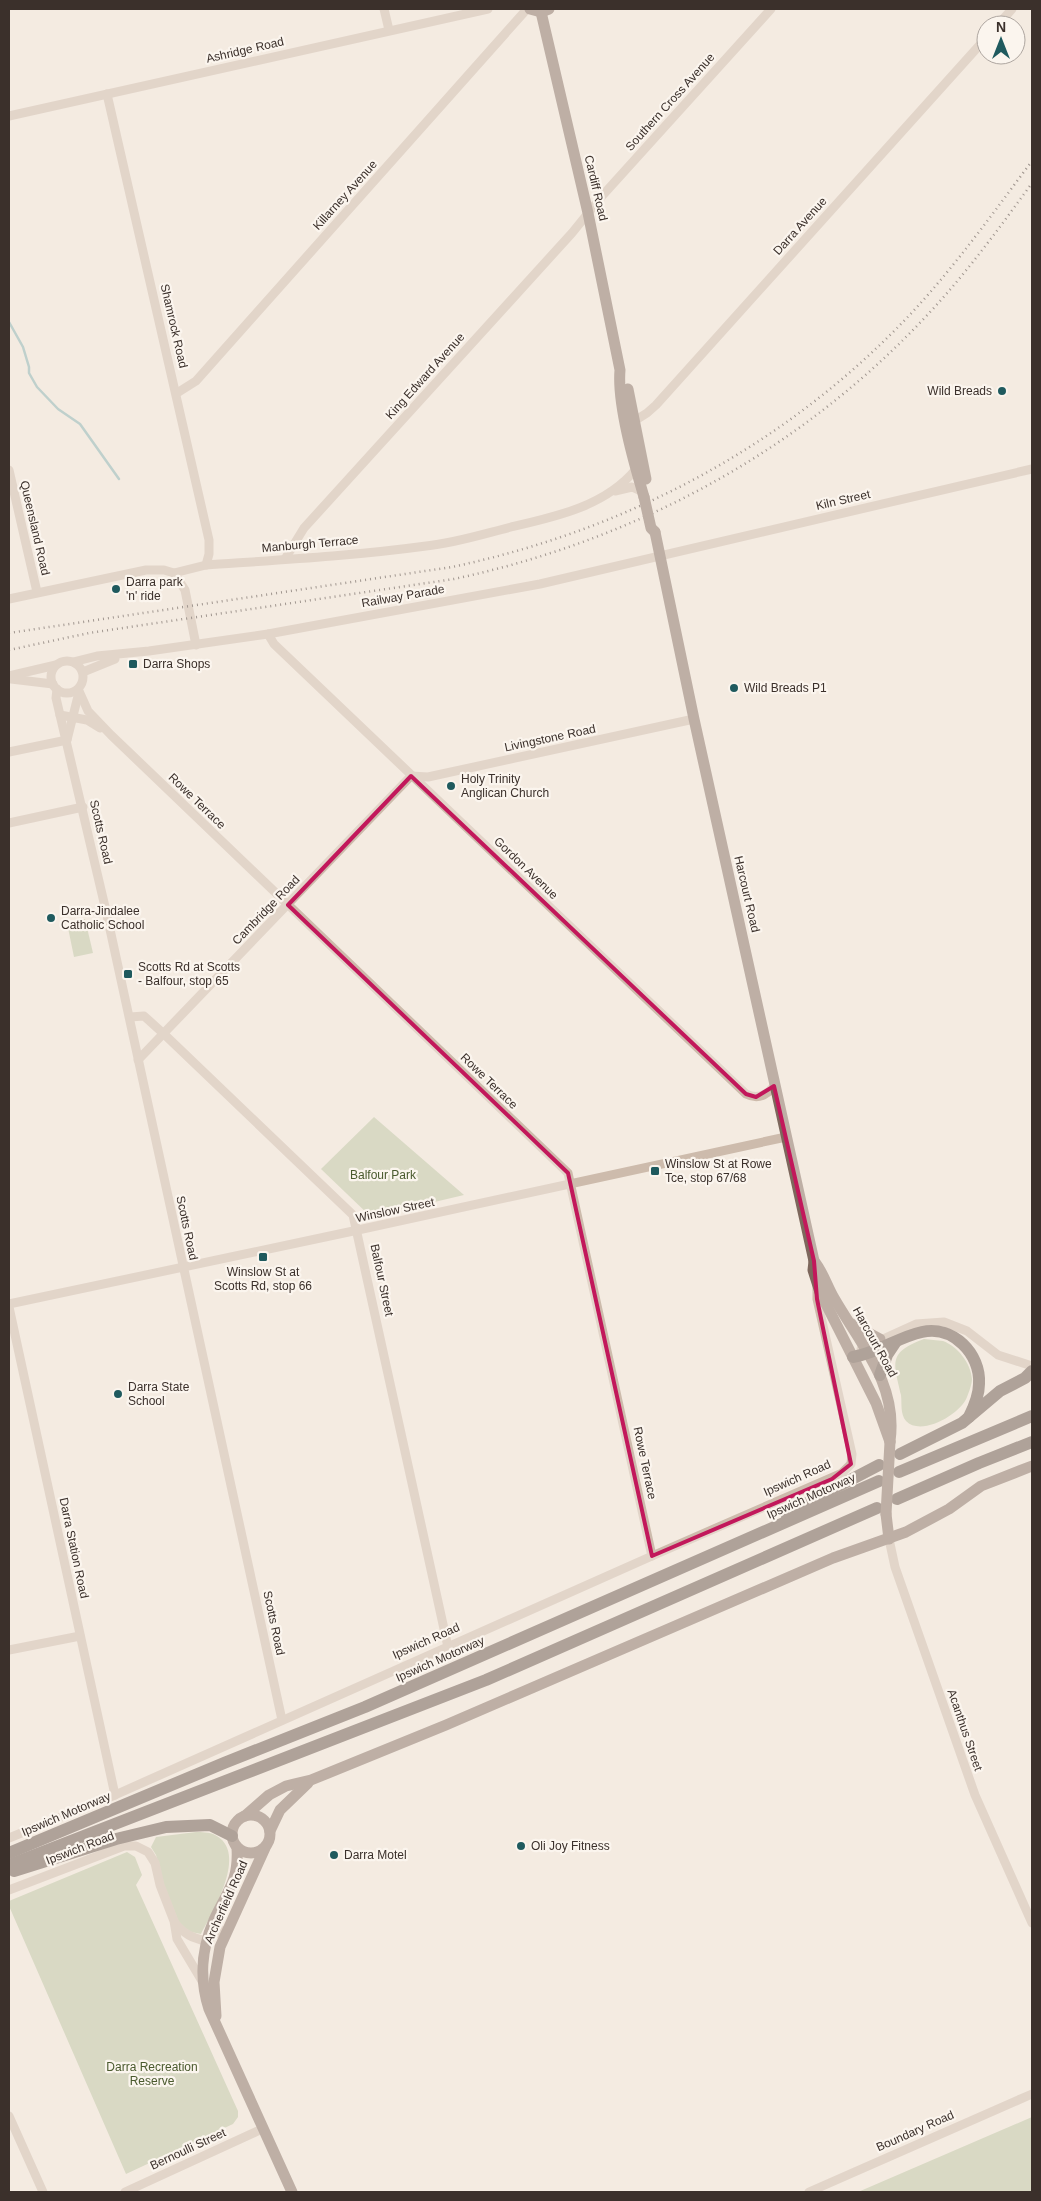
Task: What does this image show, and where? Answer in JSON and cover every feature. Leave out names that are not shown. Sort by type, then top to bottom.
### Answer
[{"type":"highway","points":[[853,1357],[866,1350],[931,1331],[942,1332],[962,1342],[970,1351],[975,1361],[980,1382],[977,1398],[969,1417]]},
{"type":"highway","points":[[880,1375],[895,1343]]},
{"type":"highway","points":[[900,1454],[936,1437],[969,1417],[1000,1391],[1025,1378],[1032,1371]]},
{"type":"highway","points":[[899,1472],[1032,1416]]},
{"type":"highway","points":[[897,1499],[1032,1442]]},
{"type":"highway","points":[[783,1523],[791,1510],[879,1465]]},
{"type":"highway","name":"Ipswich Motorway","points":[[9,1853],[224,1763],[365,1707],[878,1481]]},
{"type":"highway","name":"Ipswich Motorway","points":[[9,1865],[486,1680],[882,1511]]},
{"type":"highway","points":[[9,1873],[116,1839],[166,1827],[210,1825],[234,1842]]},
{"type":"main road","name":"Cardiff Road","points":[[537,10],[588,212],[620,370],[619,379],[631,423],[645,495]]},
{"type":"main road","name":"Cardiff Road","points":[[631,423],[636,469],[645,495]]},
{"type":"main road","name":"Harcourt Road","points":[[645,495],[651,528],[655,532],[774,1086],[814,1261],[880,1375],[889,1398],[893,1424],[882,1511],[889,1539]]},
{"type":"main road","name":"Harcourt Road","points":[[814,1261],[812,1270],[818,1285],[880,1412],[890,1442]]},
{"type":"main road","points":[[850,1323],[880,1338]]},
{"type":"main road","points":[[311,1780],[280,1810],[270,1831],[270,1837],[265,1848],[260,1852],[248,1854],[234,1842],[235,1824],[269,1795],[286,1786],[311,1780],[446,1725],[833,1558],[889,1539],[929,1520],[980,1486],[1032,1466]]},
{"type":"main road","points":[[245,1816],[258,1816],[264,1820],[270,1831]]},
{"type":"main road","name":"Archerfield Road","points":[[234,1842],[238,1864],[235,1878],[206,1940],[202,1981],[209,2009],[292,2192]]},
{"type":"main road","name":"Archerfield Road","points":[[217,2027],[214,1982],[216,1965],[226,1930],[265,1848]]},
{"type":"street","points":[[384,9],[389,30]]},
{"type":"street","name":"Ashridge Road","points":[[9,116],[488,9]]},
{"type":"street","name":"Southern Cross Avenue","points":[[588,212],[771,9]]},
{"type":"street","name":"Killarney Avenue","points":[[177,393],[196,381],[537,10]]},
{"type":"street","name":"Darra Avenue","points":[[631,423],[656,404],[976,49]]},
{"type":"street","name":"Shamrock Road","points":[[107,94],[210,540],[206,565]]},
{"type":"street","name":"King Edward Avenue","points":[[284,559],[304,528],[572,233],[588,212]]},
{"type":"street","name":"Manburgh Terrace","points":[[9,599],[146,570],[164,570],[174,574],[206,565],[435,545],[562,514],[581,507],[610,492],[630,477],[636,469]]},
{"type":"street","name":"Kiln Street","points":[[660,555],[1032,469]]},
{"type":"street","name":"Queensland Road","points":[[9,470],[37,592]]},
{"type":"street","name":"Manburgh Terrace","points":[[610,492],[632,487],[645,495]]},
{"type":"street","name":"Railway Parade","points":[[73,662],[98,656],[196,645],[268,634],[540,584],[660,555]]},
{"type":"street","points":[[174,574],[185,590],[196,645]]},
{"type":"street","name":"Gordon Avenue","points":[[268,634],[274,644],[411,776],[746,1094],[751,1097],[761,1096],[769,1092],[774,1086]]},
{"type":"street","name":"Railway Parade","points":[[82,672],[107,661],[149,651]]},
{"type":"street","points":[[9,677],[56,666],[64,661],[73,662],[82,672],[83,677],[80,689],[71,692],[61,692],[55,686],[51,674],[56,666]]},
{"type":"street","points":[[9,677],[55,686]]},
{"type":"street","name":"Scotts Road","points":[[55,686],[56,698],[83,807],[130,1017],[282,1720]]},
{"type":"street","name":"Scotts Road","points":[[67,740],[80,689]]},
{"type":"street","name":"Rowe Terrace","points":[[80,689],[88,710],[111,735],[568,1173],[652,1556]]},
{"type":"street","name":"Rowe Terrace","points":[[60,715],[87,720],[111,735]]},
{"type":"street","name":"Livingstone Road","points":[[411,776],[428,777],[694,719]]},
{"type":"street","points":[[9,752],[67,740]]},
{"type":"street","name":"Cambridge Road","points":[[138,1060],[165,1035],[411,776]]},
{"type":"street","points":[[9,823],[83,807]]},
{"type":"street","name":"Balfour Street","points":[[130,1017],[144,1016],[353,1215],[358,1230],[448,1647]]},
{"type":"street","name":"Winslow Street","points":[[9,1306],[786,1137]]},
{"type":"street","name":"Harcourt Road","points":[[818,1285],[817,1299],[852,1454],[851,1464]]},
{"type":"street","name":"Darra Station Road","points":[[9,1306],[12,1338],[115,1795]]},
{"type":"street","points":[[866,1350],[880,1338],[916,1324],[944,1322],[967,1331],[998,1355],[1032,1366]]},
{"type":"street","name":"Ipswich Road","points":[[9,1838],[115,1795],[652,1556],[832,1479],[842,1474],[851,1464]]},
{"type":"street","name":"Acanthus Street","points":[[889,1539],[895,1567],[975,1795],[1032,1923]]},
{"type":"street","points":[[9,1650],[80,1636]]},
{"type":"street","points":[[9,1641],[22,1646]]},
{"type":"street","name":"Ipswich Road","points":[[9,1890],[124,1846],[136,1846],[148,1852],[155,1864],[160,1885],[174,1921],[177,1939],[202,1981]]},
{"type":"street","name":"Ipswich Road","points":[[174,1921],[181,1930],[192,1938],[206,1940]]},
{"type":"street","points":[[206,1940],[226,1930]]},
{"type":"street","name":"Boundary Road","points":[[809,2192],[1032,2094]]},
{"type":"street","points":[[9,2116],[43,2192]]},
{"type":"street","name":"Bernoulli Street","points":[[125,2192],[262,2129]]},
{"type":"highlighted area","points":[[411,776],[746,1094],[756,1097],[774,1086],[814,1261],[817,1299],[851,1464],[832,1479],[652,1556],[568,1173],[288,905]]},
{"type":"green space","points":[[85,919],[93,953],[74,957],[67,923]]},
{"type":"green space","name":"Balfour Park","points":[[374,1117],[464,1195],[371,1217],[321,1169]]},
{"type":"green space","points":[[924,1339],[943,1341],[958,1351],[969,1367],[972,1379],[967,1397],[957,1410],[940,1421],[921,1426],[913,1425],[904,1418],[895,1366],[899,1354],[904,1349]]},
{"type":"green space","points":[[196,1832],[215,1835],[225,1843],[229,1854],[229,1868],[220,1897],[201,1934],[191,1932],[180,1925],[164,1886],[156,1855],[151,1847],[156,1837]]},
{"type":"green space","name":"Darra Recreation Reserve","points":[[127,1852],[135,1857],[142,1875],[136,1885],[238,2111],[238,2117],[233,2124],[126,2174],[9,1906],[9,1901]]},
{"type":"green space","points":[[1032,2117],[1032,2192],[858,2192]]},
{"type":"waterway","points":[[9,322],[23,347],[29,373],[37,387],[58,409],[80,424],[119,479]]},
{"type":"railway","points":[[9,633],[452,567],[515,551],[577,532],[636,508],[694,479],[749,447],[802,410],[853,370],[918,306],[969,245],[1032,161]]},
{"type":"railway","points":[[9,650],[89,633],[454,579],[522,562],[588,540],[652,513],[714,482],[773,446],[829,406],[882,361],[931,311],[958,280],[1032,183]]},
{"type":"place","name":"Wild Breads","points":[[1002,391]]},
{"type":"place","name":"Darra park 'n' ride","points":[[116,589]]},
{"type":"place","name":"Darra Shops","points":[[133,664]]},
{"type":"place","name":"Wild Breads P1","points":[[734,688]]},
{"type":"place","name":"Holy Trinity Anglican Church","points":[[451,786]]},
{"type":"place","name":"Darra-Jindalee Catholic School","points":[[51,918]]},
{"type":"place","name":"Scotts Rd at Scotts - Balfour, stop 65","points":[[128,974]]},
{"type":"place","name":"Winslow St at Rowe Tce, stop 67/68","points":[[655,1171]]},
{"type":"place","name":"Winslow St at Scotts Rd, stop 66","points":[[263,1257]]},
{"type":"place","name":"Darra State School","points":[[118,1394]]},
{"type":"place","name":"Oli Joy Fitness","points":[[521,1846]]},
{"type":"place","name":"Darra Motel","points":[[334,1855]]}]
